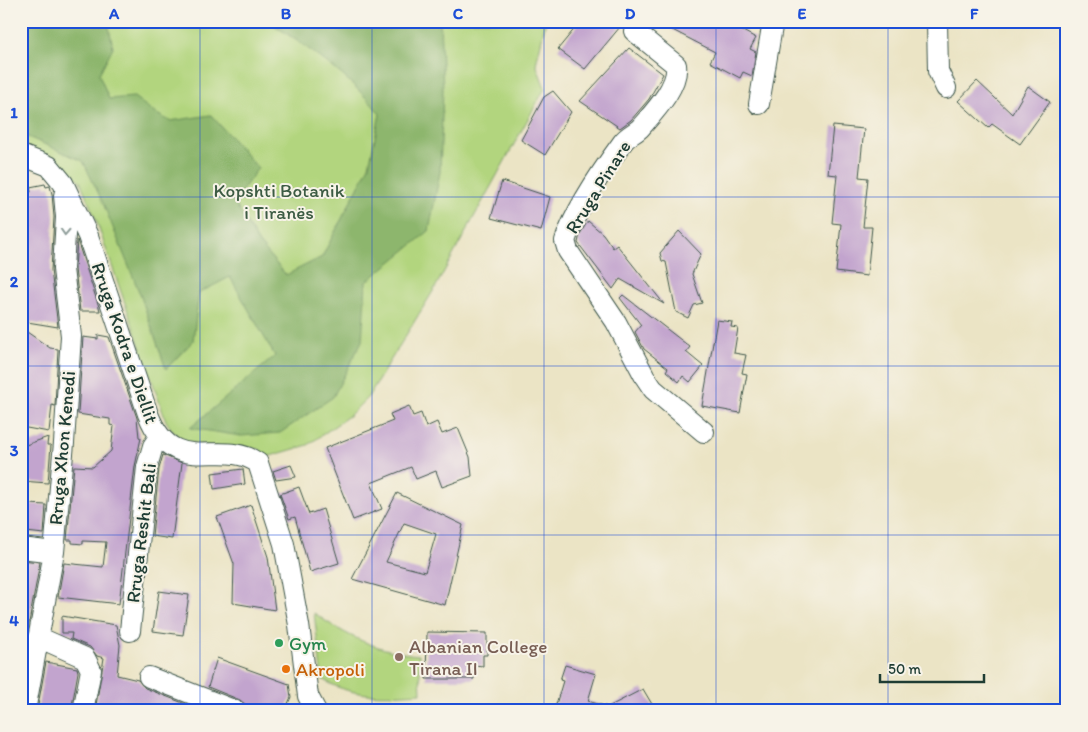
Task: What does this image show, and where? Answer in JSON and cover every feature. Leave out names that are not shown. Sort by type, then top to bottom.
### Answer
[{"type":"street","name":"Rruga Pinare","points":[[640,21],[634,31],[676,65],[677,72],[665,96],[640,129],[625,139],[588,198],[565,241],[568,251],[616,322],[649,383],[664,400],[704,432]]},
{"type":"street","points":[[759,104],[773,21]]},
{"type":"street","points":[[937,21],[938,71],[946,88]]},
{"type":"street","name":"Rruga Kodra e Diellit","points":[[21,155],[48,166],[63,183],[88,236],[148,414],[159,437],[180,450],[202,455],[237,454],[249,456],[258,463],[284,544],[299,625],[308,696],[316,711]]},
{"type":"street","name":"Rruga Xhon Kenedi","points":[[25,711],[54,552],[71,336],[63,269],[66,217],[63,183]]},
{"type":"street","name":"Rruga Reshit Bali","points":[[130,631],[147,467],[153,446],[159,437]]},
{"type":"street","points":[[21,548],[54,552]]},
{"type":"street","points":[[38,638],[85,658],[91,670],[83,711]]},
{"type":"street","points":[[149,677],[236,711]]},
{"type":"green space","name":"Kopshti Botanik i Tiranës","points":[[21,21],[546,21],[536,64],[545,88],[435,288],[368,397],[350,415],[308,445],[267,457],[259,449],[193,443],[176,435],[166,421],[96,220],[80,181],[62,165],[21,148]]},
{"type":"green space","points":[[21,21],[91,21],[92,24],[109,27],[113,47],[99,74],[109,99],[134,97],[155,113],[170,121],[211,115],[258,168],[234,202],[259,243],[286,275],[322,257],[369,166],[380,114],[342,75],[268,21],[440,21],[443,89],[440,172],[429,231],[366,282],[362,341],[333,397],[280,433],[241,436],[190,428],[275,356],[230,277],[199,293],[193,341],[166,369],[140,294],[103,203],[83,161],[21,134]]},
{"type":"green space","points":[[314,613],[338,629],[364,642],[390,650],[419,655],[421,693],[383,695],[358,693],[346,690],[322,679]]},
{"type":"building","points":[[581,21],[625,21],[585,69],[558,49]]},
{"type":"building","points":[[655,21],[724,21],[756,38],[750,49],[756,52],[752,76],[743,72],[740,78],[710,62],[715,52]]},
{"type":"building","points":[[629,48],[663,74],[649,99],[631,120],[620,128],[580,101]]},
{"type":"building","points":[[977,81],[1012,114],[1028,86],[1050,102],[1020,144],[992,124],[988,128],[958,101]]},
{"type":"building","points":[[553,91],[571,112],[545,155],[521,140],[544,97]]},
{"type":"building","points":[[833,126],[864,129],[859,177],[868,178],[863,227],[872,227],[867,276],[836,272],[841,224],[832,223],[837,175],[828,174]]},
{"type":"building","points":[[502,181],[550,197],[541,231],[491,218]]},
{"type":"building","points":[[45,184],[46,187],[50,186],[52,194],[54,217],[51,270],[58,327],[21,321],[22,201],[29,200],[28,193],[31,192],[30,187]]},
{"type":"building","points":[[588,221],[603,234],[613,248],[617,245],[664,304],[620,279],[613,289],[578,243],[580,234]]},
{"type":"building","points":[[679,231],[701,254],[692,274],[702,303],[694,305],[688,318],[676,312],[666,262],[662,261],[660,253]]},
{"type":"building","points":[[77,240],[100,311],[80,311],[75,269]]},
{"type":"building","points":[[623,295],[690,347],[686,352],[703,366],[690,382],[683,376],[679,382],[666,371],[668,368],[644,349],[635,332],[641,325],[620,298]]},
{"type":"building","points":[[717,320],[732,322],[731,327],[738,328],[734,353],[746,355],[742,373],[747,374],[740,413],[702,406]]},
{"type":"building","points":[[27,332],[50,348],[58,349],[55,406],[52,405],[49,432],[21,427],[21,349],[24,349]]},
{"type":"building","points":[[98,335],[109,337],[137,418],[139,437],[141,438],[135,466],[119,604],[58,597],[64,563],[103,567],[106,542],[83,541],[83,544],[72,543],[72,540],[67,540],[74,466],[93,467],[111,451],[114,426],[110,425],[110,419],[78,414],[83,337],[98,339]]},
{"type":"building","points":[[409,406],[413,416],[421,413],[426,427],[437,422],[442,434],[458,428],[470,457],[472,476],[442,487],[436,471],[416,479],[411,467],[371,483],[382,509],[353,520],[325,448],[393,421],[390,414]]},
{"type":"building","points":[[48,437],[47,445],[51,445],[48,483],[21,481],[23,446]]},
{"type":"building","points":[[163,455],[182,463],[172,539],[152,536],[159,469]]},
{"type":"building","points":[[291,465],[296,477],[276,480],[273,471]]},
{"type":"building","points":[[243,469],[245,484],[214,489],[212,473]]},
{"type":"building","points":[[299,487],[309,514],[323,509],[339,563],[310,572],[295,517],[289,519],[280,494]]},
{"type":"building","points":[[397,493],[463,525],[445,605],[352,579]],"holes":[[[404,523],[436,534],[425,572],[386,562]]]},
{"type":"building","points":[[29,504],[46,505],[44,534],[26,532],[27,524],[25,518]]},
{"type":"building","points":[[251,505],[268,557],[275,610],[233,603],[234,564],[217,517]]},
{"type":"building","points":[[21,560],[40,562],[24,650],[21,650]]},
{"type":"building","points":[[159,591],[189,595],[183,635],[153,631]]},
{"type":"building","points":[[62,616],[116,625],[120,645],[117,675],[138,680],[145,688],[188,705],[186,711],[95,711],[104,658],[97,656],[90,647],[71,639],[72,633],[62,633]]},
{"type":"building","points":[[427,632],[487,633],[487,655],[483,655],[483,666],[474,665],[474,679],[426,679]]},
{"type":"building","points":[[217,658],[289,684],[291,697],[286,708],[265,711],[247,706],[240,700],[208,687]]},
{"type":"building","points":[[46,662],[77,668],[78,672],[71,711],[37,711]]},
{"type":"building","points":[[565,665],[596,674],[588,701],[608,707],[643,689],[656,711],[554,711],[563,681],[560,680]]},
{"type":"place","name":"Gym","points":[[279,643]]},
{"type":"place","name":"Albanian College Tirana II","points":[[399,657]]},
{"type":"place","name":"Akropoli","points":[[286,669]]}]
